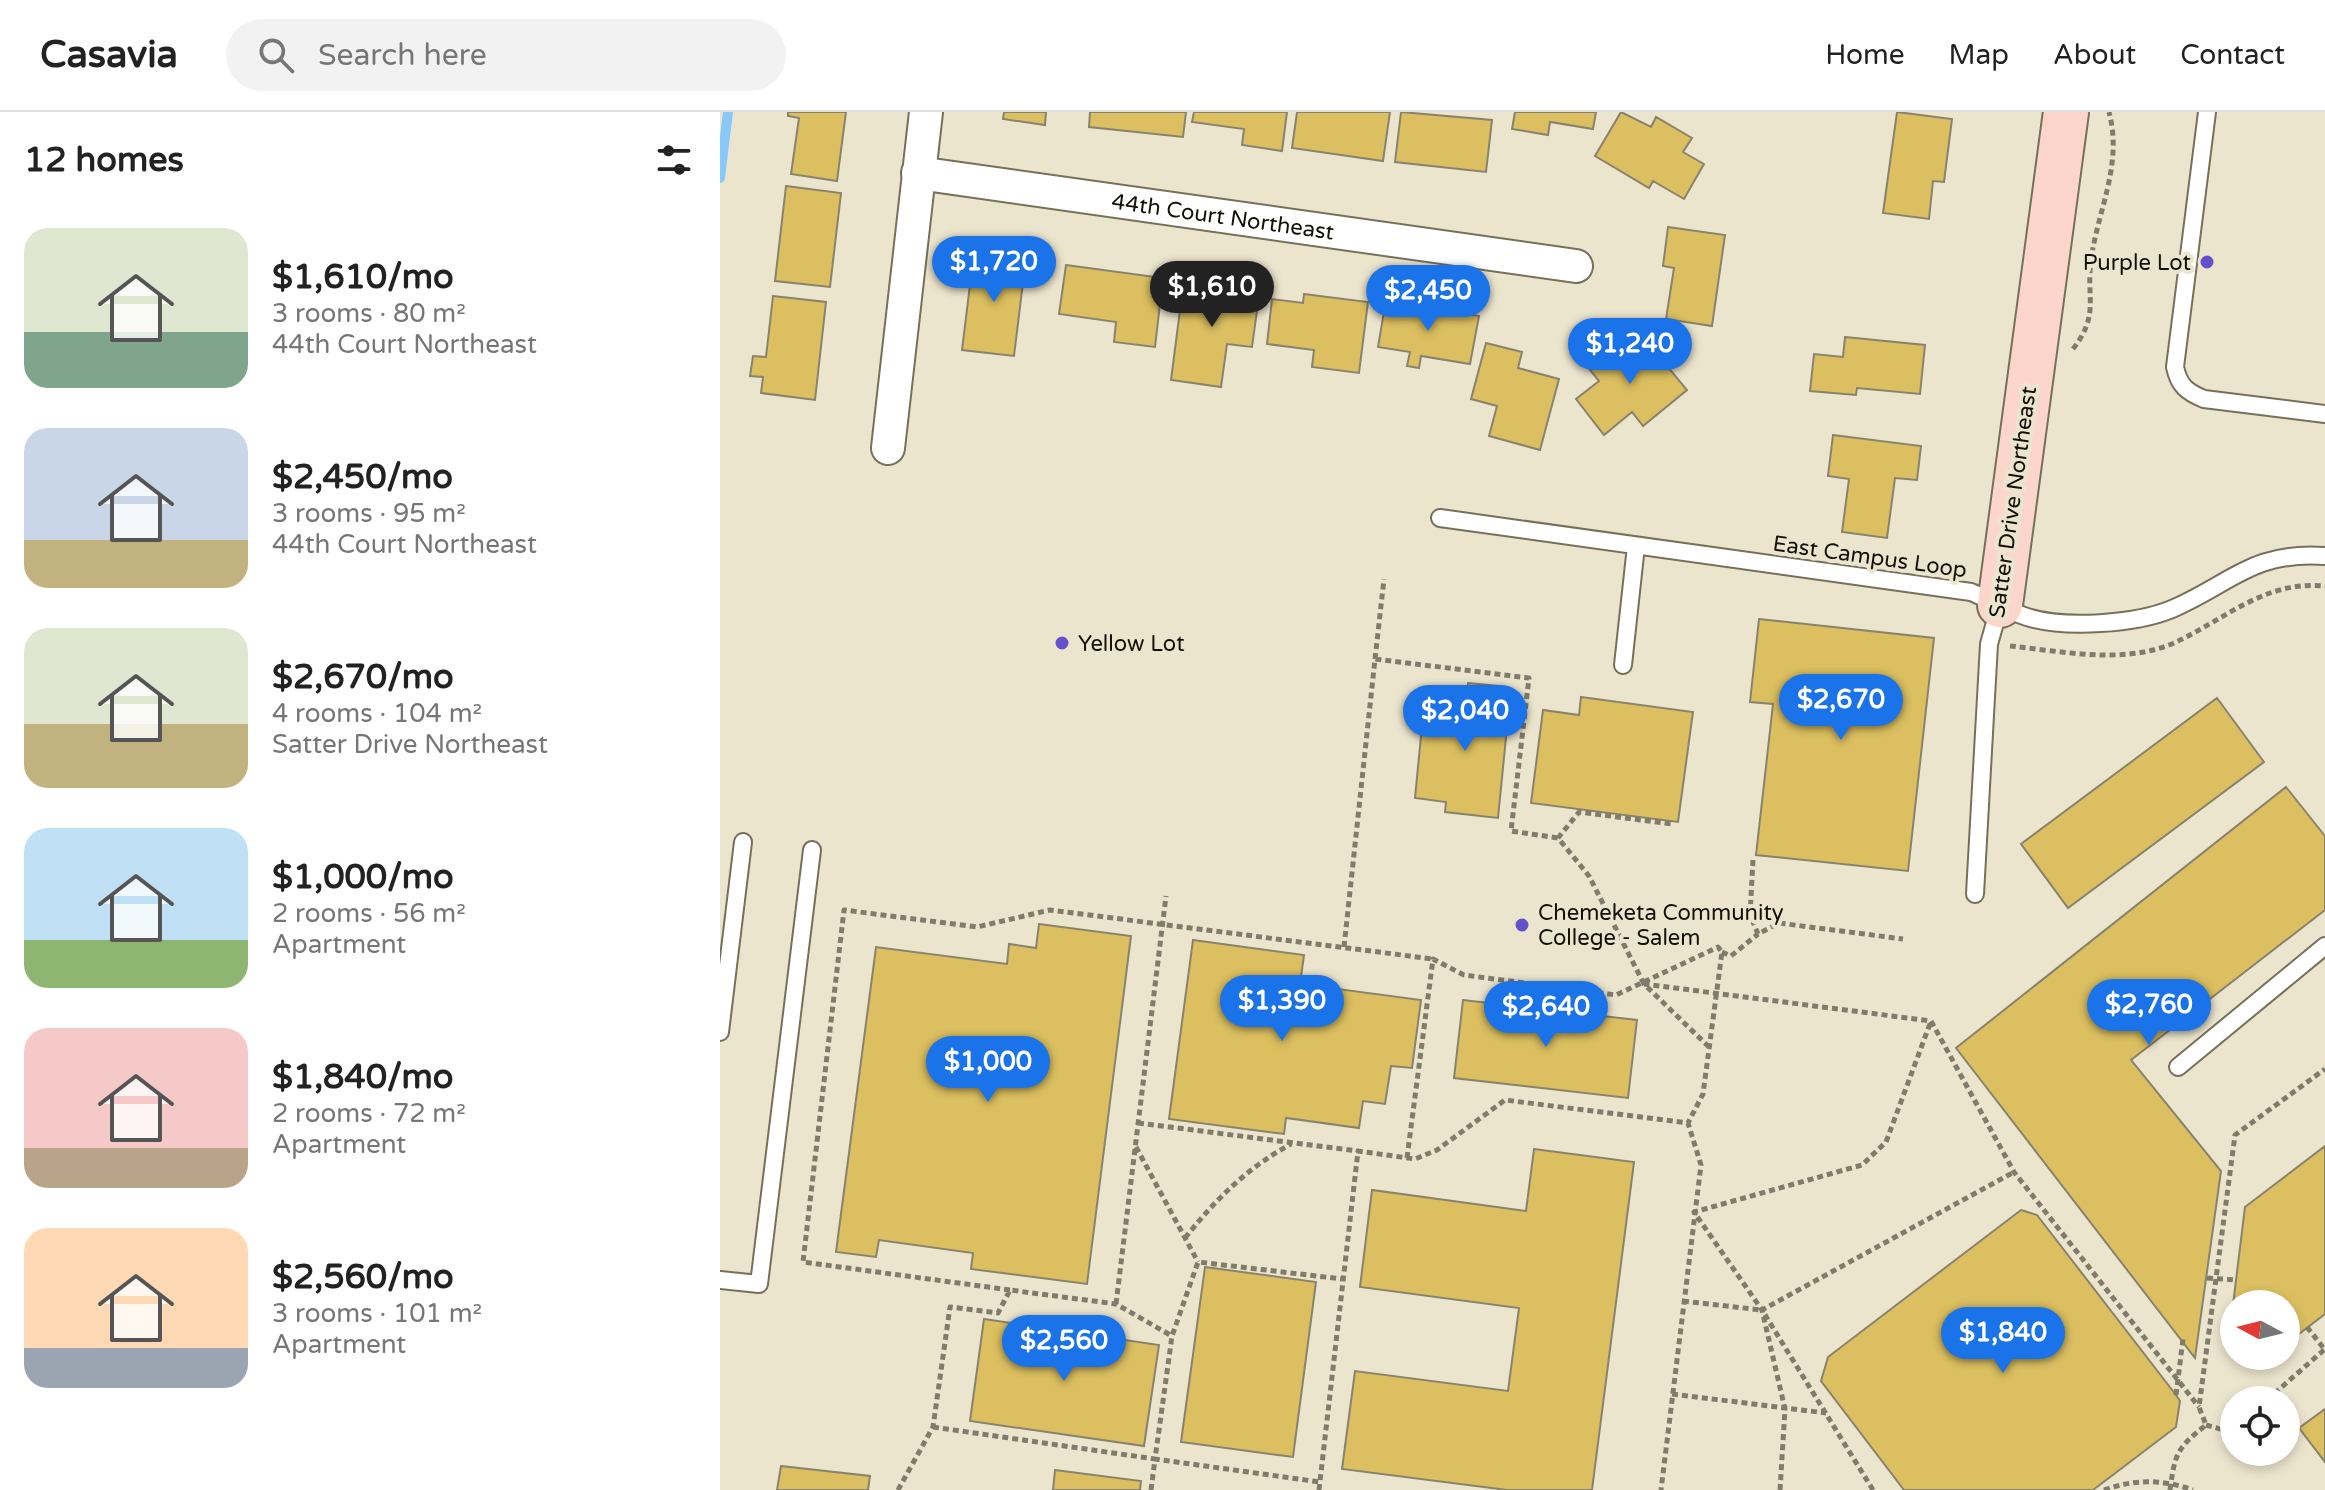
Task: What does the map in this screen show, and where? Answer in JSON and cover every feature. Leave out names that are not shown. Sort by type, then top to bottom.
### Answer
[{"type":"street","points":[[888,448],[926,112]]},
{"type":"street","name":"Satter Drive Northeast","points":[[2000,605],[2066,112]]},
{"type":"street","name":"44th Court Northeast","points":[[918,173],[1576,266]]},
{"type":"lane","points":[[2207,112],[2175,367],[2178,382],[2189,393],[2204,399],[2325,414]]},
{"type":"lane","name":"East Campus Loop","points":[[1440,518],[1971,592],[2029,618],[2108,623],[2135,620],[2173,608],[2253,564],[2297,554],[2325,556]]},
{"type":"lane","points":[[1623,665],[1636,546]]},
{"type":"lane","name":"Satter Drive Northeast","points":[[1975,894],[1989,644],[2000,605]]},
{"type":"lane","points":[[720,1032],[743,842]]},
{"type":"lane","points":[[720,1280],[759,1284],[812,850]]},
{"type":"lane","points":[[2178,1067],[2325,946]]},
{"type":"path","points":[[1344,947],[1384,579]]},
{"type":"path","points":[[1375,659],[1529,678],[1511,831],[1558,838],[1589,876],[1644,984],[1709,1047]]},
{"type":"path","points":[[1558,838],[1579,812],[1672,824]]},
{"type":"path","points":[[1753,860],[1750,915],[1758,934]]},
{"type":"path","points":[[1116,1304],[1166,896]]},
{"type":"path","points":[[1172,1336],[1116,1304],[803,1262],[844,910],[977,927],[1050,910],[1433,959],[1464,975],[1616,995],[1718,947],[1731,956],[1758,934],[1779,923],[1903,939]]},
{"type":"path","points":[[1661,1490],[1701,1165],[1688,1123],[1703,1094],[1722,952]]},
{"type":"path","points":[[1407,1158],[1433,959]]},
{"type":"path","points":[[1644,984],[1931,1021]]},
{"type":"path","points":[[1931,1021],[2014,1172],[2199,1407],[2206,1425]]},
{"type":"path","points":[[1694,1212],[1862,1165],[1886,1142],[1931,1021]]},
{"type":"path","points":[[2199,1407],[2235,1135],[2325,1069]]},
{"type":"path","points":[[1138,1123],[1415,1159],[1437,1150],[1505,1100],[1688,1123]]},
{"type":"path","points":[[1185,1238],[1235,1181],[1260,1161],[1291,1144]]},
{"type":"path","points":[[1135,1147],[1198,1262],[1172,1336],[1151,1490]]},
{"type":"path","points":[[1319,1490],[1358,1151]]},
{"type":"path","points":[[1683,1301],[1762,1310],[2014,1172]]},
{"type":"path","points":[[1694,1212],[1762,1310],[1873,1490]]},
{"type":"path","points":[[1198,1262],[1342,1279]]},
{"type":"path","points":[[2207,1278],[2236,1280]]},
{"type":"path","points":[[898,1490],[933,1427],[950,1307],[998,1313],[1010,1290]]},
{"type":"path","points":[[1762,1310],[1785,1409],[1780,1490]]},
{"type":"path","points":[[2283,1386],[2325,1349],[2307,1327]]},
{"type":"path","points":[[2176,1395],[2183,1339]]},
{"type":"path","points":[[1672,1394],[1826,1413]]},
{"type":"path","points":[[2206,1425],[2220,1429]]},
{"type":"path","points":[[2170,1490],[2173,1459],[2183,1444],[2206,1425]]},
{"type":"path","points":[[933,1427],[1320,1482]]},
{"type":"path","points":[[2104,1490],[2138,1480],[2171,1482],[2193,1490]]},
{"type":"building","points":[[788,112],[846,112],[837,181],[791,174],[799,118],[788,116]]},
{"type":"building","points":[[1004,112],[1046,112],[1045,125],[1003,119]]},
{"type":"building","points":[[1090,112],[1186,112],[1183,137],[1089,127]]},
{"type":"building","points":[[1194,112],[1287,112],[1282,151],[1242,145],[1244,129],[1192,122]]},
{"type":"building","points":[[1297,112],[1390,112],[1383,161],[1292,148]]},
{"type":"building","points":[[1401,112],[1492,120],[1486,172],[1395,162]]},
{"type":"building","points":[[1515,112],[1596,112],[1593,129],[1550,122],[1548,135],[1512,129]]},
{"type":"building","points":[[1621,112],[1651,127],[1656,117],[1692,138],[1683,152],[1704,164],[1684,199],[1653,181],[1649,188],[1595,156]]},
{"type":"building","points":[[1897,112],[1952,119],[1944,182],[1933,181],[1929,219],[1883,213]]},
{"type":"building","points":[[786,186],[841,193],[830,287],[775,281]]},
{"type":"building","points":[[1668,227],[1725,235],[1712,326],[1666,319],[1674,268],[1663,266]]},
{"type":"building","points":[[974,252],[1026,258],[1014,356],[962,350]]},
{"type":"building","points":[[1066,265],[1163,278],[1155,347],[1114,342],[1116,322],[1059,314]]},
{"type":"building","points":[[1184,279],[1260,289],[1252,347],[1227,344],[1221,387],[1171,380]]},
{"type":"building","points":[[1304,294],[1368,302],[1359,373],[1312,367],[1314,350],[1267,344],[1272,299],[1303,303]]},
{"type":"building","points":[[773,296],[826,302],[815,400],[761,393],[763,377],[750,376],[753,356],[766,357]]},
{"type":"building","points":[[1386,300],[1479,316],[1470,364],[1421,356],[1419,368],[1407,366],[1410,352],[1378,347]]},
{"type":"building","points":[[1638,331],[1687,390],[1643,426],[1632,412],[1604,435],[1576,399],[1599,381],[1590,370]]},
{"type":"building","points":[[1845,337],[1925,345],[1920,394],[1857,388],[1856,395],[1810,391],[1814,354],[1843,357]]},
{"type":"building","points":[[1486,343],[1522,352],[1518,368],[1559,379],[1540,450],[1489,436],[1497,406],[1471,399]]},
{"type":"building","points":[[1833,435],[1921,446],[1917,480],[1895,478],[1887,538],[1842,532],[1849,479],[1828,476]]},
{"type":"building","points":[[1759,619],[1934,638],[1908,871],[1756,855],[1773,704],[1750,702]]},
{"type":"building","points":[[1468,683],[1498,686],[1497,696],[1510,697],[1498,818],[1445,812],[1446,802],[1415,798],[1424,705],[1466,709]]},
{"type":"building","points":[[1581,697],[1693,712],[1678,822],[1531,803],[1543,710],[1579,715]]},
{"type":"building","points":[[2217,698],[2264,762],[2068,908],[2021,844]]},
{"type":"building","points":[[2286,787],[2325,836],[2325,910],[2131,1060],[2221,1171],[2195,1358],[1956,1048]]},
{"type":"building","points":[[1039,924],[1131,936],[1087,1284],[971,1269],[973,1253],[879,1240],[876,1257],[836,1252],[876,947],[1007,964],[1009,944],[1036,948]]},
{"type":"building","points":[[1193,940],[1304,955],[1300,984],[1421,1000],[1412,1068],[1391,1066],[1385,1104],[1363,1101],[1359,1128],[1286,1118],[1284,1134],[1169,1119]]},
{"type":"building","points":[[1463,1000],[1637,1020],[1628,1098],[1454,1078]]},
{"type":"building","points":[[2325,1146],[2325,1314],[2300,1333],[2300,1290],[2235,1290],[2245,1207]]},
{"type":"building","points":[[1534,1149],[1634,1162],[1592,1490],[1507,1490],[1342,1469],[1355,1371],[1508,1391],[1519,1308],[1360,1287],[1372,1190],[1526,1211]]},
{"type":"building","points":[[2021,1210],[2037,1215],[2176,1395],[2180,1401],[2176,1427],[2093,1490],[1904,1490],[1821,1381],[1828,1357]]},
{"type":"building","points":[[1205,1267],[1316,1282],[1293,1457],[1181,1442]]},
{"type":"building","points":[[984,1319],[1159,1345],[1144,1446],[970,1421]]},
{"type":"building","points":[[2325,1409],[2325,1462],[2300,1429]]},
{"type":"building","points":[[781,1466],[870,1476],[868,1490],[777,1490]]},
{"type":"building","points":[[1055,1470],[1141,1481],[1140,1490],[1053,1490]]},
{"type":"waterway","points":[[720,178],[728,112]]},
{"type":"place","name":"Purple Lot","points":[[2207,262]]},
{"type":"place","name":"Yellow Lot","points":[[1062,643]]},
{"type":"place","name":"Chemeketa Community College - Salem","points":[[1522,925]]}]
